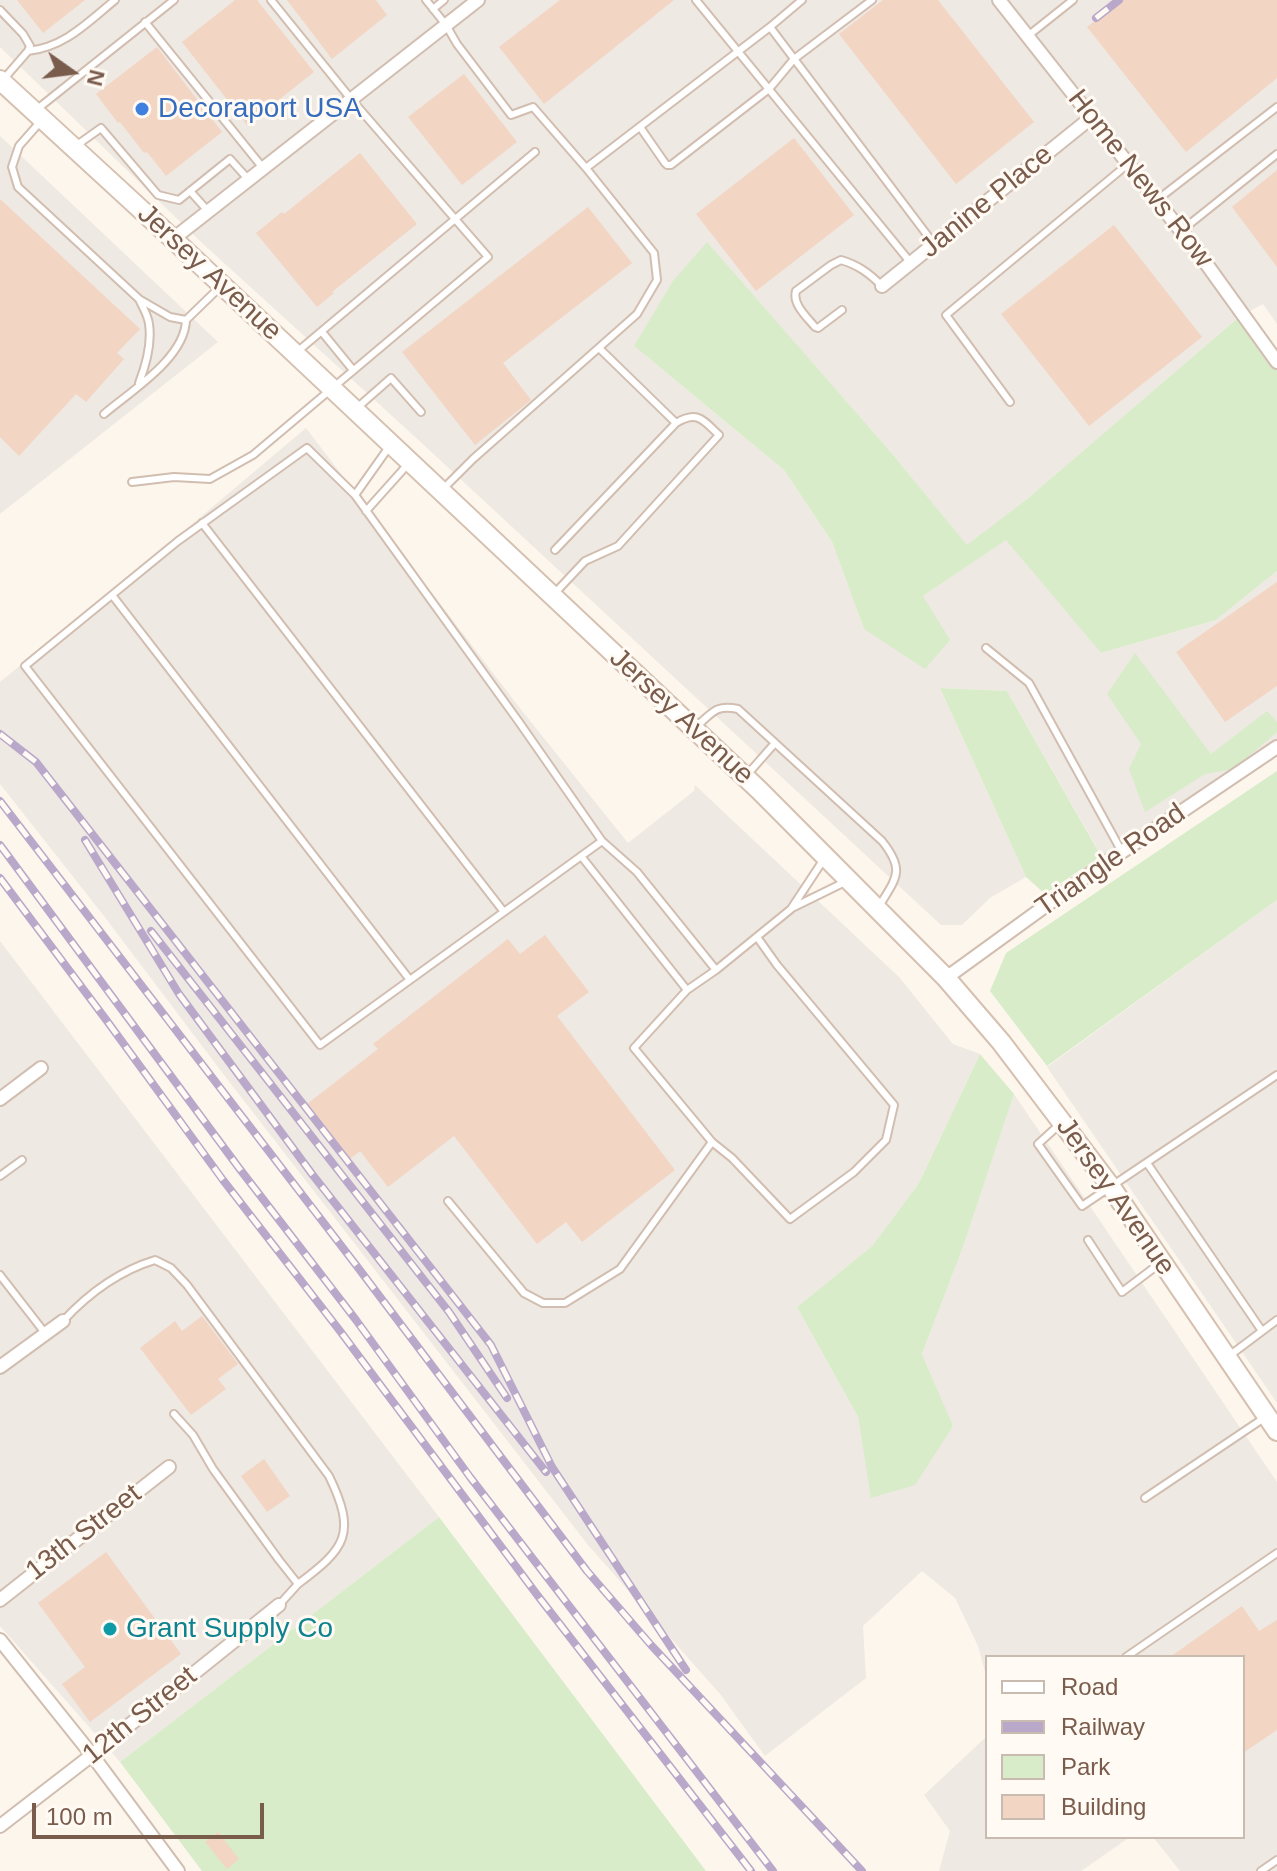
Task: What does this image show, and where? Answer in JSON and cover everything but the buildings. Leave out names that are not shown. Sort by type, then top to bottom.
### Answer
[{"type":"street","points":[[173,239],[478,0]]},
{"type":"street","name":"Home News Row","points":[[999,0],[1181,231],[1277,362]]},
{"type":"street","name":"Jersey Avenue","points":[[1,82],[173,239],[745,777],[946,978],[1001,1042],[1111,1187],[1272,1424]]},
{"type":"street","name":"Janine Place","points":[[882,286],[1092,117]]},
{"type":"street","name":"Triangle Road","points":[[946,978],[1095,870],[1277,747]]},
{"type":"street","points":[[0,1099],[41,1068]]},
{"type":"street","points":[[0,1367],[63,1321]]},
{"type":"street","name":"13th Street","points":[[0,1600],[169,1467]]},
{"type":"street","name":"12th Street","points":[[0,1826],[279,1605]]},
{"type":"street","points":[[0,1640],[92,1755],[178,1871]]},
{"type":"lane","points":[[28,51],[51,47],[63,41],[115,0]]},
{"type":"lane","points":[[174,0],[39,115],[19,146],[12,167],[18,187],[139,299],[170,317],[186,320]]},
{"type":"lane","points":[[132,482],[174,477],[210,479],[253,455],[488,257],[351,99],[271,0]]},
{"type":"lane","points":[[426,0],[511,115],[533,107],[586,168],[654,253],[657,280],[637,314],[441,491]]},
{"type":"lane","points":[[433,9],[444,0]]},
{"type":"lane","points":[[696,0],[911,263]]},
{"type":"lane","points":[[586,168],[802,0]]},
{"type":"lane","points":[[640,127],[665,163],[671,165],[769,89],[794,59],[872,0]]},
{"type":"lane","points":[[1027,36],[1073,0]]},
{"type":"lane","points":[[0,10],[30,46],[1,82]]},
{"type":"lane","points":[[145,22],[263,168]]},
{"type":"lane","points":[[770,27],[934,244]]},
{"type":"lane","points":[[1157,200],[1277,107]]},
{"type":"lane","points":[[74,147],[101,128],[158,195],[179,200],[245,146]]},
{"type":"lane","points":[[295,353],[535,152]]},
{"type":"lane","points":[[1181,231],[1277,154]]},
{"type":"lane","points":[[230,159],[248,179]]},
{"type":"lane","points":[[1010,402],[946,315],[1128,164]]},
{"type":"lane","points":[[128,197],[144,179]]},
{"type":"lane","points":[[190,191],[208,211]]},
{"type":"lane","points":[[842,310],[818,328],[815,327],[796,302],[796,291],[841,260],[856,265],[882,286]]},
{"type":"lane","points":[[104,414],[159,372],[182,339],[186,320],[222,285]]},
{"type":"lane","points":[[138,386],[149,348],[149,321],[139,299]]},
{"type":"lane","points":[[322,332],[353,370]]},
{"type":"lane","points":[[599,348],[676,423]]},
{"type":"lane","points":[[355,410],[391,378],[421,412]]},
{"type":"lane","points":[[552,596],[585,561],[618,546],[719,435],[697,417],[690,416],[676,423],[555,550]]},
{"type":"lane","points":[[355,495],[391,444]]},
{"type":"lane","points":[[602,841],[320,1045],[25,666],[178,541],[307,448],[355,495],[602,841],[637,872],[716,970]]},
{"type":"lane","points":[[366,511],[410,462]]},
{"type":"lane","points":[[202,523],[504,912]]},
{"type":"lane","points":[[112,595],[410,980]]},
{"type":"lane","points":[[986,648],[1029,683],[1122,853]]},
{"type":"lane","points":[[694,729],[717,709],[726,706],[738,709],[882,841],[894,856],[897,872],[878,908]]},
{"type":"lane","points":[[745,777],[775,743]]},
{"type":"lane","points":[[581,856],[687,990]]},
{"type":"lane","points":[[791,909],[826,856]]},
{"type":"lane","points":[[757,937],[894,1105],[886,1140],[854,1172],[790,1219],[732,1158],[712,1142],[634,1048],[687,990],[791,909],[850,880]]},
{"type":"lane","points":[[1062,1122],[1038,1144],[1082,1206],[1277,1075]]},
{"type":"lane","points":[[448,1201],[524,1293],[543,1303],[565,1303],[620,1269],[712,1142]]},
{"type":"lane","points":[[0,1176],[22,1160]]},
{"type":"lane","points":[[1147,1163],[1262,1331]]},
{"type":"lane","points":[[1088,1240],[1122,1292],[1162,1262]]},
{"type":"lane","points":[[63,1321],[83,1300],[134,1267],[155,1260],[179,1276],[329,1476],[341,1502],[344,1527],[340,1547],[279,1605]]},
{"type":"lane","points":[[0,1275],[45,1333]]},
{"type":"lane","points":[[1227,1358],[1277,1320]]},
{"type":"lane","points":[[174,1414],[193,1435],[213,1469],[298,1584]]},
{"type":"lane","points":[[1145,1498],[1272,1424]]},
{"type":"lane","points":[[1129,1655],[1277,1553]]},
{"type":"lane","points":[[1261,1871],[1277,1860]]},
{"type":"shaded area","points":[[0,0],[1277,0],[1277,324],[1263,304],[1239,317],[1027,499],[967,546],[889,450],[707,243],[634,346],[784,470],[832,542],[864,629],[923,596],[1007,539],[1101,653],[1216,620],[1277,571],[1277,748],[1109,869],[1007,691],[940,688],[1026,877],[990,898],[962,925],[941,925],[202,243],[0,47]]},
{"type":"shaded area","points":[[0,136],[218,342],[0,514]]},
{"type":"shaded area","points":[[306,428],[519,707],[628,843],[694,791],[695,785],[899,977],[953,1044],[980,1054],[919,1183],[872,1246],[797,1307],[858,1417],[872,1498],[953,1427],[922,1354],[963,1247],[1014,1094],[1277,1482],[1277,1871],[1180,1871],[1155,1839],[1245,1839],[1245,1655],[985,1655],[985,1672],[978,1646],[955,1598],[922,1571],[863,1626],[866,1678],[765,1756],[720,1694],[588,1545],[0,784],[0,682]]},
{"type":"shaded area","points":[[1277,900],[1277,1403],[1047,1067]]},
{"type":"shaded area","points":[[0,941],[439,1517],[120,1762],[0,1626]]},
{"type":"shaded area","points":[[985,1738],[985,1839],[1127,1839],[1081,1871],[939,1871],[950,1831],[924,1795]]},
{"type":"green space","points":[[707,242],[889,450],[967,545],[1027,499],[1239,317],[1277,369],[1277,571],[1216,620],[1101,653],[1006,540],[923,596],[950,640],[925,669],[864,629],[832,542],[784,470],[634,346],[673,281]]},
{"type":"green space","points":[[1135,653],[1211,754],[1267,711],[1277,722],[1277,732],[1234,769],[1205,774],[1145,812],[1129,769],[1141,744],[1107,694]]},
{"type":"green space","points":[[940,688],[1007,691],[1101,856],[1045,894],[1026,877]]},
{"type":"green space","points":[[1277,771],[1277,900],[1047,1066],[990,991],[1006,953]]},
{"type":"green space","points":[[980,1054],[1014,1094],[963,1247],[922,1354],[953,1426],[915,1485],[871,1498],[858,1417],[797,1307],[872,1246],[919,1183]]},
{"type":"green space","points":[[439,1517],[706,1871],[202,1871],[120,1762]]},
{"type":"railway","points":[[1096,18],[1119,0]]},
{"type":"railway","points":[[0,734],[36,762],[491,1345],[552,1467],[686,1670]]},
{"type":"railway","points":[[0,801],[587,1571],[651,1645],[862,1871]]},
{"type":"railway","points":[[85,840],[179,994],[312,1174],[546,1472]]},
{"type":"railway","points":[[0,845],[470,1477],[773,1871]]},
{"type":"railway","points":[[0,878],[223,1180],[751,1871]]},
{"type":"railway","points":[[151,931],[449,1312],[507,1398]]},
{"type":"place","name":"Decoraport USA","points":[[142,109]]},
{"type":"place","name":"Grant Supply Co","points":[[110,1629]]}]
